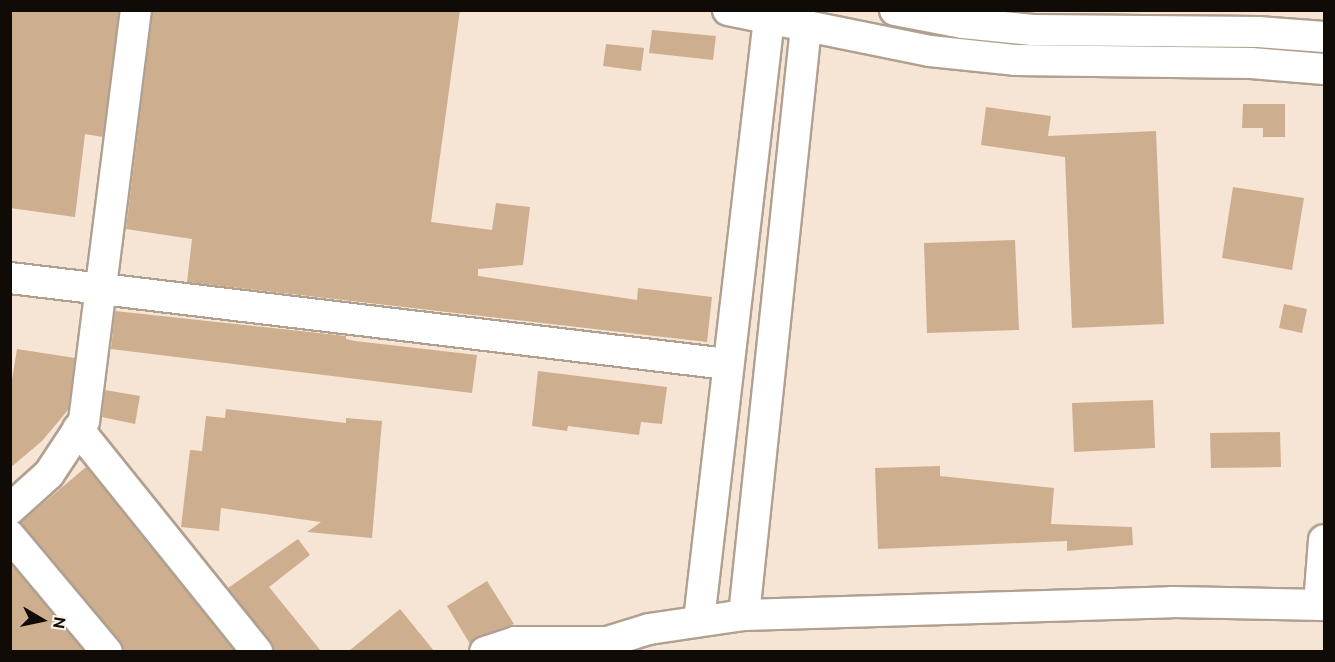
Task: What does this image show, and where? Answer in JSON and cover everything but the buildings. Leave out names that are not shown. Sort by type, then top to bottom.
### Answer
[{"type":"street","points":[[10,508],[49,474],[84,421],[99,286],[136,10]]},
{"type":"street","points":[[728,10],[930,51],[1015,60],[1251,63],[1324,69]]},
{"type":"street","points":[[895,10],[963,23],[1033,30],[1235,32],[1324,37]]},
{"type":"street","points":[[699,620],[727,364],[769,19]]},
{"type":"street","points":[[744,615],[806,27]]},
{"type":"street","points":[[10,278],[99,286],[727,364]]},
{"type":"street","points":[[78,429],[257,651]]},
{"type":"street","points":[[10,536],[107,651]]},
{"type":"street","points":[[486,651],[515,642],[607,642],[699,620],[744,615],[1172,602],[1322,605],[1324,540]]}]
